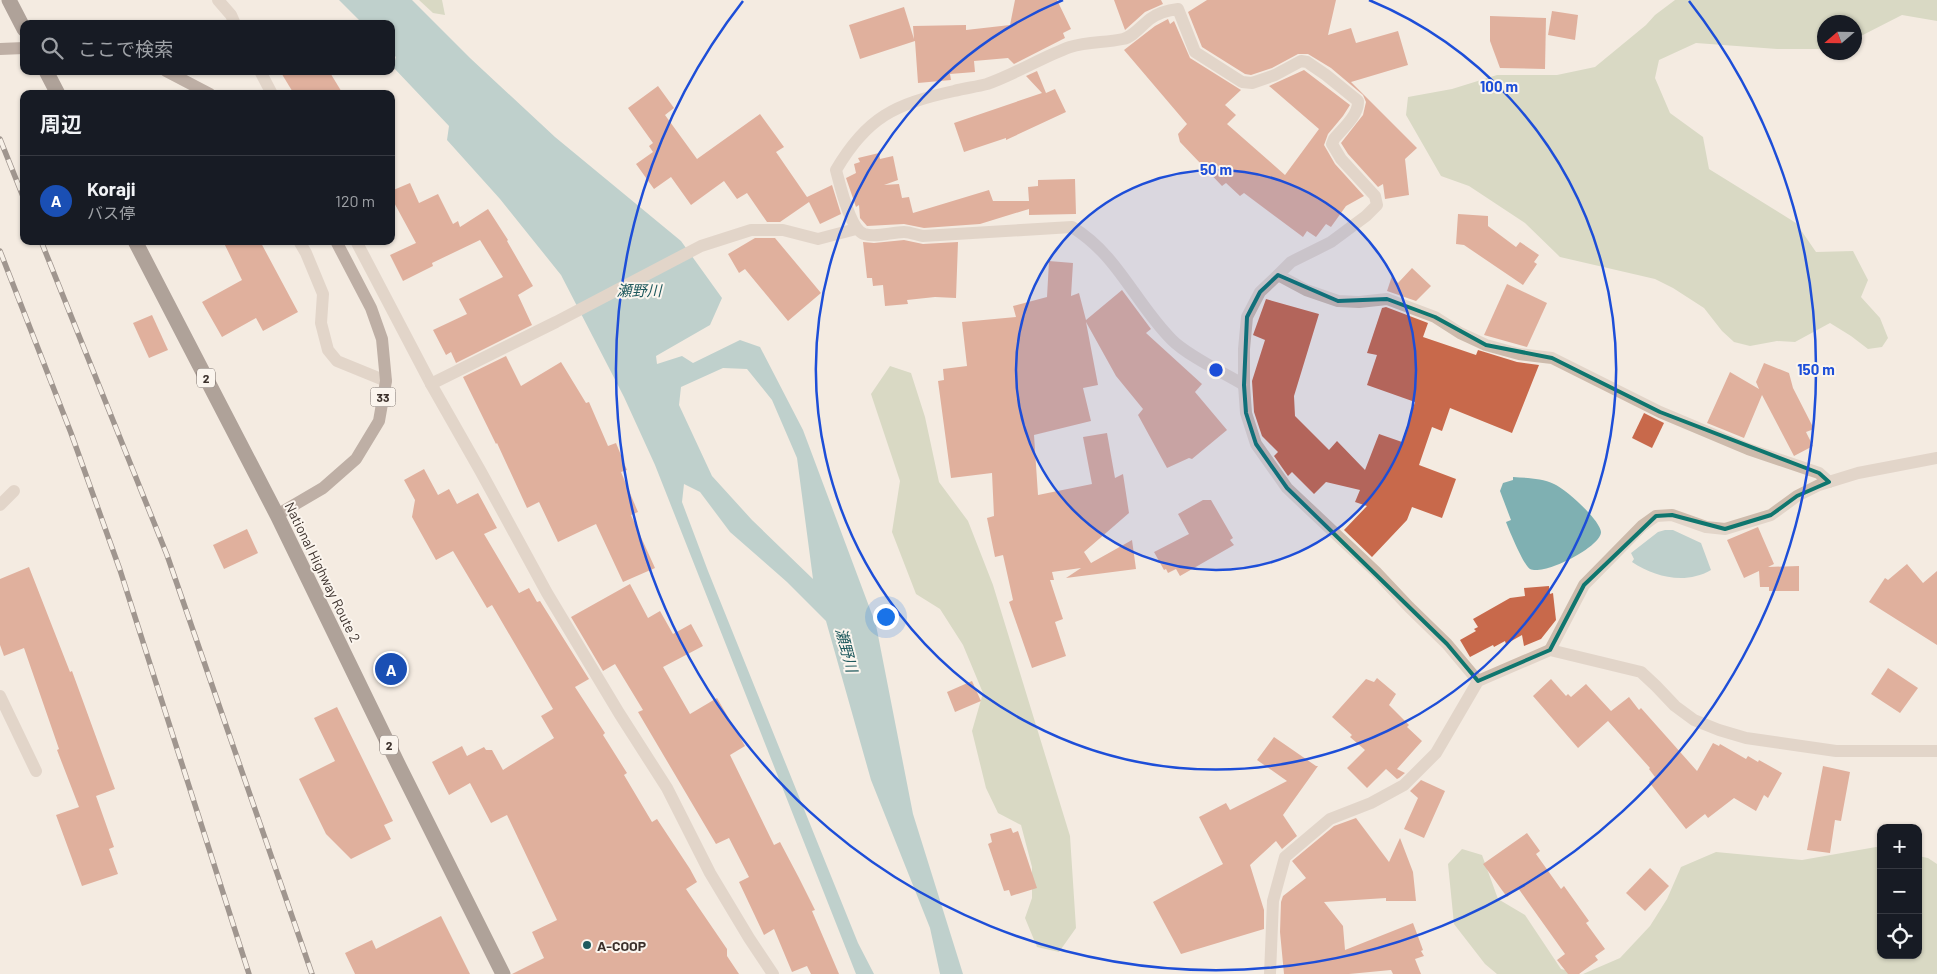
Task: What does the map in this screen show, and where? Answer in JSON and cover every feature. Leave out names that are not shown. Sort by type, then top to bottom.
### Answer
[{"type":"highway","points":[[9,0],[20,21]]},
{"type":"highway","points":[[48,75],[56,90]]},
{"type":"highway","name":"National Highway Route 2","points":[[136,245],[277,515],[503,974]]},
{"type":"main road","points":[[0,49],[20,48]]},
{"type":"main road","points":[[174,75],[202,90]]},
{"type":"main road","name":"33","points":[[277,515],[324,488],[356,459],[379,421],[386,381],[382,339],[371,308],[338,245]]},
{"type":"street","points":[[218,0],[233,20]]},
{"type":"street","points":[[1244,385],[1173,341],[1144,307],[1122,273],[1105,253],[1087,236],[1072,227],[923,236],[903,232],[884,235],[865,234],[856,228],[840,187],[836,170],[862,134],[885,115],[900,106],[920,99],[985,85],[1071,46],[1096,41],[1123,39],[1131,36],[1152,18],[1178,9],[1195,52],[1242,82],[1252,83],[1275,75],[1301,61],[1307,62],[1326,75],[1358,101],[1355,113],[1332,144],[1341,159],[1375,196],[1377,205],[1366,216],[1331,242],[1291,262],[1260,292],[1247,317],[1244,349],[1246,413],[1256,444],[1287,488],[1376,572],[1447,644],[1478,681]]},
{"type":"street","points":[[261,75],[266,90]]},
{"type":"street","points":[[431,384],[556,322],[701,246],[750,230],[767,228],[783,230],[818,240],[856,228]]},
{"type":"street","points":[[301,245],[323,294],[321,323],[328,350],[337,361],[386,381]]},
{"type":"street","points":[[358,245],[431,384],[547,593],[619,713],[667,788],[710,873],[773,974]]},
{"type":"street","points":[[1278,275],[1306,290],[1338,301],[1359,302],[1387,299],[1435,317],[1460,333],[1486,345],[1519,354],[1552,358],[1660,412],[1748,449],[1819,473],[1829,482]]},
{"type":"street","points":[[1550,650],[1584,585],[1642,526],[1656,516],[1672,515],[1706,527],[1726,530],[1771,515],[1797,496],[1829,482],[1858,473],[1937,458]]},
{"type":"street","points":[[0,505],[14,491]]},
{"type":"street","points":[[1270,974],[1273,901],[1285,857],[1330,819],[1371,803],[1404,785],[1436,753],[1478,681],[1550,650],[1641,672],[1675,706],[1694,720],[1746,738],[1836,751],[1937,751]]},
{"type":"street","points":[[0,696],[36,771]]},
{"type":"highlighted area","points":[[1278,275],[1338,301],[1387,299],[1435,317],[1486,345],[1552,358],[1660,412],[1819,473],[1829,482],[1797,496],[1771,515],[1725,529],[1672,515],[1656,516],[1584,585],[1550,650],[1478,681],[1447,644],[1287,488],[1256,444],[1246,413],[1244,385],[1247,317],[1260,292]]},
{"type":"green space","points":[[419,0],[442,0],[445,15],[433,13]]},
{"type":"green space","points":[[1675,0],[1937,0],[1937,21],[1902,15],[1862,35],[1862,15],[1817,15],[1817,49],[1777,49],[1696,43],[1659,60],[1655,78],[1670,113],[1703,137],[1709,169],[1796,223],[1816,252],[1853,251],[1868,280],[1861,297],[1880,318],[1888,338],[1882,347],[1868,349],[1830,323],[1795,342],[1777,341],[1750,346],[1734,342],[1722,331],[1704,308],[1673,288],[1655,279],[1560,257],[1525,223],[1469,186],[1441,176],[1406,115],[1408,97],[1452,89],[1497,75],[1557,75],[1595,67],[1646,25],[1655,15]]},
{"type":"green space","points":[[890,366],[911,373],[925,417],[939,482],[968,521],[993,585],[1070,836],[1076,928],[1059,952],[1037,947],[1025,918],[1032,898],[1032,867],[1021,825],[998,813],[986,788],[972,731],[983,693],[963,645],[940,609],[916,594],[892,532],[900,481],[871,394]]},
{"type":"green space","points":[[1877,847],[1877,959],[1922,959],[1922,857],[1928,858],[1937,864],[1937,974],[1583,974],[1620,958],[1650,926],[1667,899],[1681,867],[1716,852],[1802,860]]},
{"type":"green space","points":[[1462,849],[1482,855],[1498,899],[1525,915],[1561,969],[1580,974],[1497,974],[1485,964],[1454,924],[1448,864]]},
{"type":"water","name":"瀬野川","points":[[339,0],[412,0],[470,58],[555,137],[681,241],[722,298],[710,325],[656,356],[657,364],[682,356],[693,363],[740,340],[760,347],[803,430],[876,625],[913,814],[963,974],[940,974],[930,928],[871,780],[826,621],[787,582],[730,532],[700,492],[684,484],[682,502],[708,571],[858,943],[874,974],[856,974],[655,465],[624,397],[561,275],[500,199],[447,140],[449,126],[395,69],[395,20],[359,20]],"holes":[[[723,368],[747,369],[772,400],[797,458],[813,579],[752,520],[712,476],[679,405],[681,387]]]},
{"type":"water","points":[[1513,477],[1539,479],[1559,487],[1582,505],[1595,520],[1601,532],[1599,538],[1571,559],[1547,568],[1530,569],[1513,540],[1506,522],[1511,520],[1500,491],[1503,483],[1513,480]]},
{"type":"water","points":[[1673,530],[1701,543],[1711,570],[1691,577],[1670,577],[1650,572],[1632,562],[1634,559],[1631,553],[1658,532]]},
{"type":"building","points":[[1015,0],[1057,0],[1071,29],[1063,33],[1065,38],[1014,64],[1008,58],[974,61],[975,72],[950,74],[951,80],[918,83],[915,41],[860,59],[849,25],[904,7],[914,39],[913,26],[966,25],[966,30],[1010,25]]},
{"type":"building","points":[[1114,0],[1161,0],[1163,4],[1145,12],[1125,30]]},
{"type":"building","points":[[1207,0],[1336,0],[1328,35],[1351,28],[1356,43],[1398,31],[1408,65],[1351,82],[1417,148],[1405,159],[1409,195],[1385,199],[1383,184],[1378,187],[1348,154],[1341,143],[1363,115],[1366,102],[1363,95],[1331,68],[1308,54],[1298,54],[1272,68],[1251,75],[1245,74],[1202,47],[1188,12]]},
{"type":"building","points":[[1552,11],[1578,15],[1575,40],[1548,35]]},
{"type":"building","points":[[1490,16],[1546,18],[1545,69],[1500,68],[1490,41]]},
{"type":"building","points":[[1168,19],[1170,24],[1174,21],[1190,58],[1241,90],[1225,105],[1236,115],[1227,124],[1285,175],[1319,129],[1269,86],[1304,70],[1350,105],[1328,134],[1324,145],[1335,164],[1364,196],[1346,206],[1331,227],[1326,224],[1316,237],[1307,231],[1303,237],[1244,193],[1240,196],[1226,183],[1222,186],[1180,142],[1178,134],[1187,124],[1124,50],[1155,26]]},
{"type":"building","points":[[1037,71],[1046,93],[1055,89],[1066,112],[1006,140],[1006,138],[964,152],[954,123],[1042,93],[1026,76]]},
{"type":"building","points":[[282,75],[331,75],[341,90],[292,90]]},
{"type":"building","points":[[658,86],[674,108],[665,115],[697,159],[760,114],[784,147],[776,152],[807,197],[832,185],[841,214],[820,224],[809,202],[780,222],[767,222],[747,193],[737,199],[724,181],[691,205],[671,177],[654,189],[636,164],[653,152],[649,146],[653,143],[628,108]]},
{"type":"building","points":[[879,153],[880,159],[893,156],[898,180],[884,185],[899,184],[902,198],[909,197],[913,213],[989,190],[993,201],[1029,201],[1028,187],[1038,186],[1038,180],[1075,179],[1076,214],[1029,215],[1029,209],[980,224],[924,228],[904,224],[867,226],[860,218],[859,205],[856,207],[846,178],[856,173],[854,164],[860,162],[858,158]]},
{"type":"building","points":[[410,183],[419,203],[438,194],[453,224],[458,221],[460,227],[488,209],[508,240],[533,286],[518,295],[532,325],[456,363],[451,352],[446,355],[433,330],[467,314],[459,299],[503,277],[480,240],[432,263],[433,266],[403,281],[390,255],[416,243],[395,204],[395,189]]},
{"type":"building","points":[[1458,214],[1488,216],[1488,226],[1516,247],[1520,242],[1539,255],[1534,262],[1537,264],[1523,285],[1464,245],[1456,244]]},
{"type":"building","points":[[755,238],[775,238],[821,293],[788,321],[745,269],[739,273],[728,254]]},
{"type":"building","points":[[904,240],[923,244],[958,242],[956,298],[935,297],[907,300],[908,304],[885,306],[883,285],[873,286],[872,278],[867,278],[863,242],[874,243]]},
{"type":"building","points":[[225,245],[262,245],[298,312],[263,331],[256,318],[222,337],[202,302],[242,280]]},
{"type":"building","points":[[1049,261],[1073,263],[1071,296],[1079,293],[1086,320],[1122,290],[1151,329],[1146,333],[1202,384],[1195,392],[1227,430],[1192,459],[1189,458],[1167,468],[1138,415],[1143,409],[1116,376],[1086,322],[1098,385],[1083,388],[1091,421],[1034,435],[1038,495],[1092,484],[1083,437],[1107,433],[1115,478],[1123,474],[1129,513],[1084,552],[1091,563],[1132,540],[1136,569],[1066,578],[1081,568],[1052,572],[1054,580],[1050,580],[1063,619],[1055,622],[1066,656],[1032,668],[1009,602],[1013,600],[1003,555],[995,557],[987,518],[994,516],[992,473],[951,478],[938,381],[944,380],[943,369],[967,366],[962,322],[1016,317],[1013,306],[1047,297]]},
{"type":"building","points":[[1412,268],[1431,286],[1416,301],[1387,291],[1392,276],[1398,283]]},
{"type":"building","points":[[1507,284],[1547,303],[1527,347],[1484,335]]},
{"type":"building","points":[[1266,299],[1319,314],[1294,396],[1295,416],[1329,450],[1337,441],[1365,470],[1379,434],[1402,442],[1415,402],[1367,385],[1377,355],[1367,353],[1382,308],[1386,307],[1428,323],[1423,337],[1476,355],[1478,350],[1517,362],[1539,365],[1512,433],[1450,408],[1442,431],[1432,427],[1419,465],[1456,479],[1442,518],[1412,507],[1407,520],[1372,557],[1344,530],[1367,506],[1355,502],[1360,490],[1326,482],[1314,494],[1292,472],[1288,476],[1274,456],[1278,452],[1262,436],[1254,412],[1252,381],[1265,340],[1253,335]]},
{"type":"building","points":[[152,315],[168,350],[149,358],[133,323]]},
{"type":"building","points":[[506,356],[521,386],[561,362],[586,403],[589,402],[608,446],[616,443],[627,470],[621,472],[638,512],[631,515],[655,568],[623,582],[596,524],[558,542],[539,502],[527,508],[497,443],[463,377]]},
{"type":"building","points":[[1764,363],[1789,373],[1793,388],[1814,429],[1806,432],[1813,446],[1794,456],[1762,395],[1744,438],[1707,423],[1730,372],[1759,389],[1756,382]]},
{"type":"building","points":[[1644,413],[1664,423],[1652,448],[1632,438]]},
{"type":"building","points":[[424,469],[438,495],[449,489],[457,504],[478,493],[497,528],[484,534],[519,593],[529,588],[537,602],[540,601],[589,679],[575,687],[605,733],[603,735],[627,773],[624,775],[652,822],[657,819],[690,869],[697,882],[686,889],[727,949],[727,956],[739,974],[512,974],[544,958],[532,932],[557,920],[507,815],[491,823],[470,783],[449,795],[432,762],[462,746],[467,756],[484,747],[486,750],[492,750],[503,770],[554,738],[541,716],[553,709],[492,605],[487,608],[453,551],[436,560],[412,517],[415,500],[404,480]]},
{"type":"building","points":[[1203,500],[1211,500],[1233,538],[1230,540],[1234,545],[1180,576],[1176,569],[1168,573],[1166,569],[1164,570],[1154,552],[1189,534],[1178,514]]},
{"type":"building","points":[[1758,527],[1774,564],[1768,567],[1799,566],[1799,591],[1769,591],[1769,587],[1760,587],[1759,571],[1744,578],[1727,540]]},
{"type":"building","points":[[247,529],[258,553],[224,569],[213,545]]},
{"type":"building","points":[[1907,564],[1923,583],[1937,571],[1937,645],[1869,602],[1885,578],[1888,580]]},
{"type":"building","points":[[29,567],[70,672],[72,671],[115,789],[96,796],[114,847],[109,849],[118,874],[82,886],[56,815],[79,807],[57,750],[59,749],[24,648],[4,656],[0,645],[0,579]]},
{"type":"building","points":[[630,584],[648,618],[660,611],[673,634],[691,624],[703,646],[663,667],[690,714],[717,698],[745,746],[730,755],[774,845],[780,842],[815,910],[812,911],[839,974],[811,974],[807,966],[792,972],[774,929],[764,935],[739,882],[749,877],[729,838],[716,844],[638,712],[643,710],[615,664],[603,671],[571,617]]},
{"type":"building","points":[[1549,586],[1550,594],[1553,593],[1556,620],[1541,639],[1524,646],[1522,635],[1506,644],[1505,641],[1494,647],[1493,645],[1470,657],[1460,640],[1476,631],[1474,629],[1478,627],[1473,619],[1510,598],[1525,596],[1524,588]]},
{"type":"building","points":[[1888,668],[1918,688],[1900,713],[1871,694]]},
{"type":"building","points":[[1377,678],[1396,694],[1389,705],[1409,725],[1407,727],[1422,741],[1397,769],[1405,773],[1397,779],[1386,769],[1367,788],[1347,768],[1365,750],[1332,717],[1366,679],[1374,682]]},
{"type":"building","points":[[1551,679],[1566,696],[1568,694],[1571,697],[1586,684],[1611,711],[1629,697],[1697,771],[1713,743],[1719,746],[1720,744],[1746,759],[1748,756],[1758,762],[1759,760],[1782,773],[1768,798],[1764,795],[1756,811],[1734,798],[1708,818],[1705,814],[1686,829],[1649,782],[1655,777],[1650,768],[1608,721],[1578,748],[1533,696]]},
{"type":"building","points":[[972,681],[981,701],[955,712],[947,692]]},
{"type":"building","points":[[337,707],[393,821],[384,825],[391,839],[351,859],[326,834],[299,779],[335,761],[314,718]]},
{"type":"building","points":[[1274,737],[1318,766],[1283,815],[1297,836],[1282,849],[1276,841],[1250,865],[1264,910],[1264,929],[1181,954],[1153,902],[1223,864],[1199,817],[1226,803],[1230,810],[1287,781],[1257,760]]},
{"type":"building","points":[[1823,766],[1850,772],[1841,821],[1835,820],[1830,853],[1807,850]]},
{"type":"building","points":[[1421,780],[1445,791],[1424,838],[1404,829],[1418,798],[1410,791]]},
{"type":"building","points":[[1356,818],[1389,862],[1400,838],[1413,872],[1416,901],[1386,901],[1386,898],[1324,902],[1343,926],[1345,950],[1413,923],[1424,956],[1415,959],[1421,974],[1393,974],[1391,970],[1349,974],[1284,974],[1280,932],[1281,902],[1283,896],[1306,878],[1292,861],[1334,826]]},
{"type":"building","points":[[1011,828],[1013,833],[1018,831],[1037,888],[1011,896],[1009,890],[1004,891],[988,844],[992,842],[990,834]]},
{"type":"building","points":[[1527,833],[1540,851],[1536,854],[1561,889],[1564,886],[1589,921],[1586,923],[1605,949],[1595,956],[1598,960],[1579,974],[1568,974],[1557,960],[1565,954],[1518,888],[1507,897],[1483,864]]},
{"type":"building","points":[[1650,868],[1669,886],[1645,911],[1626,893]]},
{"type":"building","points":[[441,916],[470,974],[355,974],[345,953],[372,940],[376,949]]},
{"type":"railway","points":[[0,139],[20,189]]},
{"type":"railway","points":[[43,245],[167,555],[312,974]]},
{"type":"railway","points":[[0,251],[71,433],[120,570],[249,974]]},
{"type":"place","name":"Koraji","points":[[391,669]]},
{"type":"place","name":"A-COOP","points":[[587,945]]}]
